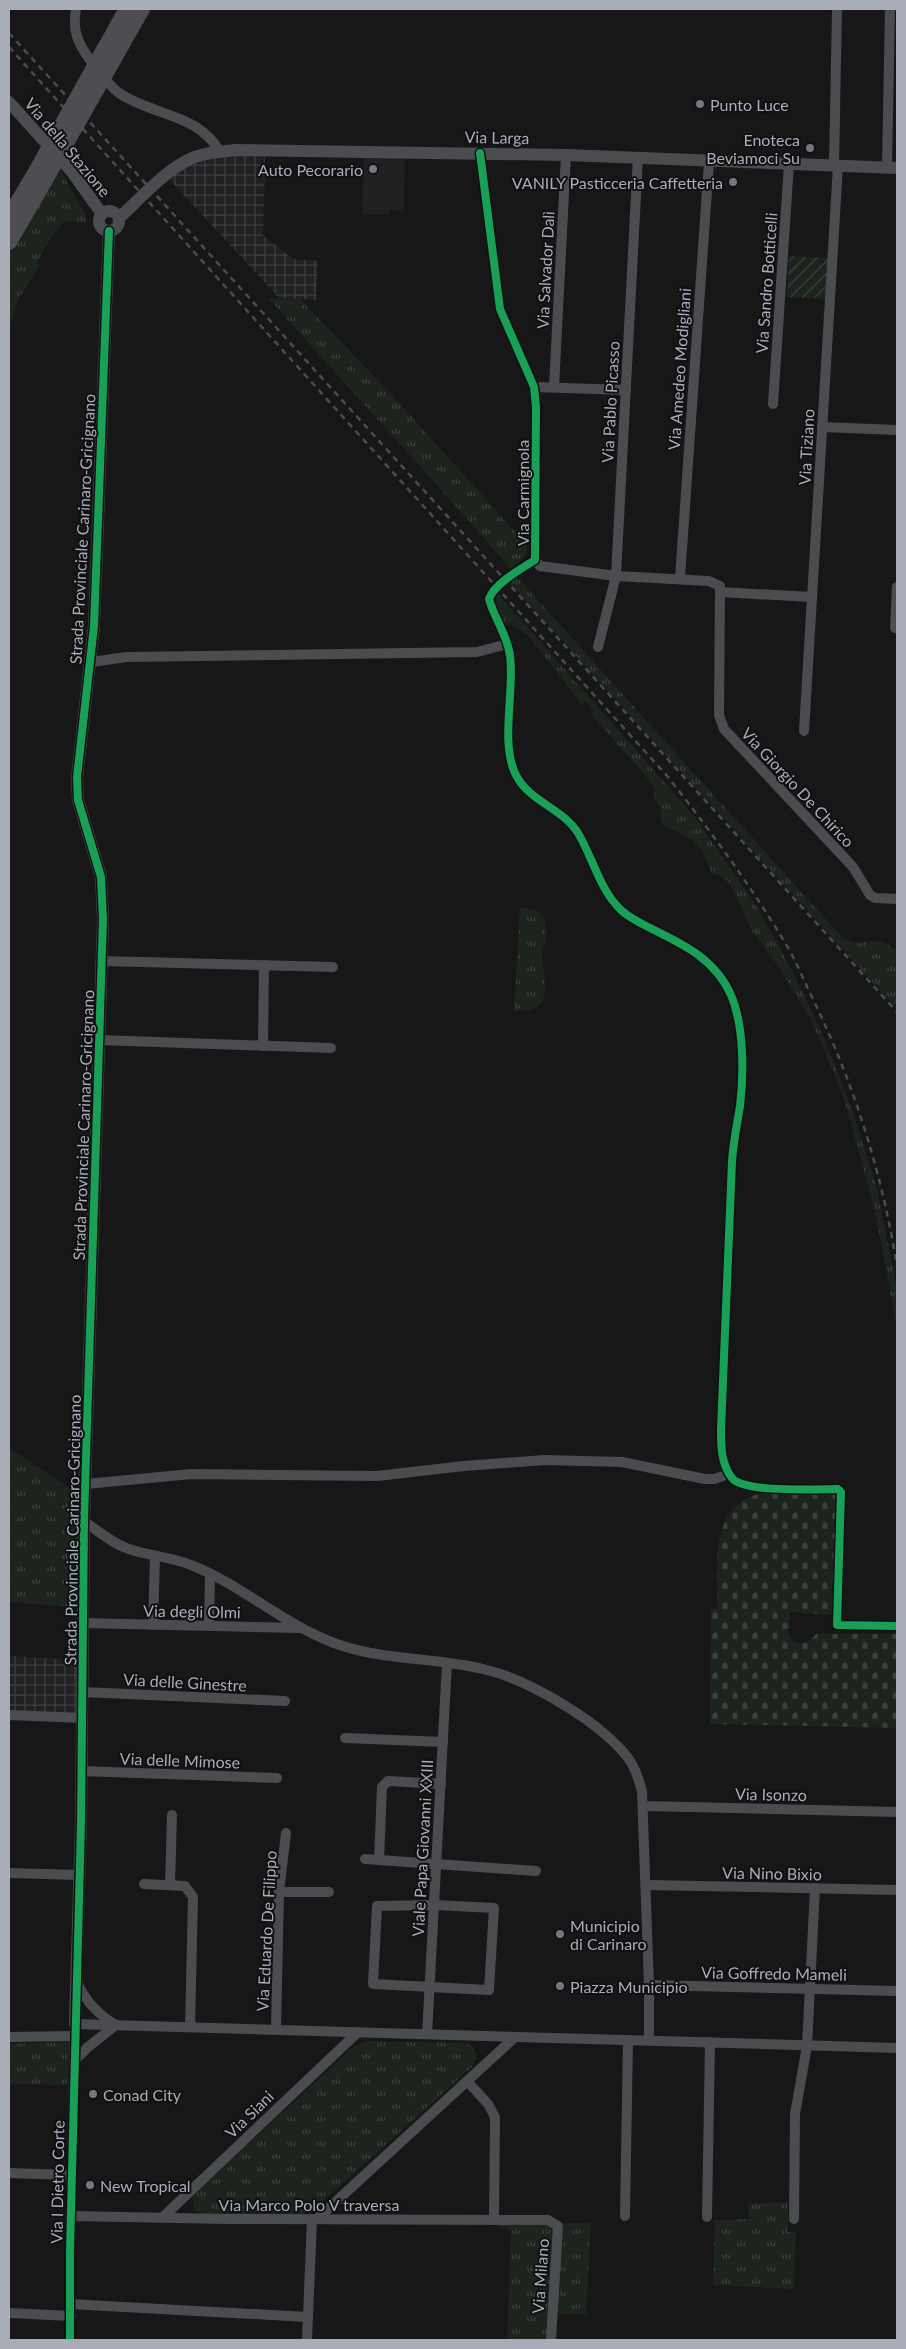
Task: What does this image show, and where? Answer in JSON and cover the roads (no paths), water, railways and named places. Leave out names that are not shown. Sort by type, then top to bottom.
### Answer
[{"type":"highway","points":[[109,55],[127,9]]},
{"type":"highway","points":[[9,242],[41,175],[109,55],[142,9]]},
{"type":"highway","points":[[9,217],[41,175]]},
{"type":"street","points":[[76,9],[74,29],[77,41],[113,89],[131,100],[198,127],[213,140],[220,152]]},
{"type":"street","name":"Via Tiziano","points":[[804,731],[836,165],[837,9]]},
{"type":"street","points":[[890,9],[892,167]]},
{"type":"street","name":"Via della Stazione","points":[[9,102],[72,172],[102,214]]},
{"type":"street","name":"Via Larga","points":[[109,231],[117,227],[118,218],[173,170],[191,158],[220,152],[243,150],[566,155],[638,157],[709,162],[892,167]]},
{"type":"street","name":"Via Carmignola","points":[[480,153],[500,309],[534,386],[536,408],[535,560],[509,577],[490,594],[489,599],[508,644],[511,666],[510,751],[515,774],[531,794],[574,827],[603,885],[622,912],[688,947],[705,959],[720,975],[732,997],[740,1035],[742,1077],[732,1158],[721,1430],[722,1454],[729,1474]]},
{"type":"street","name":"Via Salvador Dalì","points":[[554,387],[566,155]]},
{"type":"street","name":"Via Pablo Picasso","points":[[598,647],[616,576],[638,157]]},
{"type":"street","name":"Via Amedeo Modigliani","points":[[680,578],[709,162]]},
{"type":"street","name":"Via Sandro Botticelli","points":[[773,404],[789,164]]},
{"type":"street","points":[[109,231],[101,226],[99,220],[102,214],[112,211],[118,218]]},
{"type":"street","name":"Strada Provinciale Carinaro-Gricignano","points":[[75,2030],[82,1771],[84,1521],[102,961],[101,877],[78,800],[77,777],[94,626],[106,251],[109,231]]},
{"type":"street","points":[[534,386],[626,390]]},
{"type":"street","points":[[822,427],[897,430]]},
{"type":"street","points":[[535,560],[540,566],[616,576],[710,581],[720,586],[720,592],[812,597]]},
{"type":"street","points":[[895,628],[897,587]]},
{"type":"street","name":"Via Giorgio De Chirico","points":[[720,592],[719,715],[724,729],[853,867],[870,896],[875,898],[897,898]]},
{"type":"street","points":[[91,662],[127,657],[477,652],[508,644]]},
{"type":"street","points":[[102,961],[333,967]]},
{"type":"street","points":[[263,1046],[264,965]]},
{"type":"street","points":[[99,1040],[331,1048]]},
{"type":"street","points":[[86,1484],[191,1474],[376,1476],[464,1466],[545,1460],[622,1462],[705,1479],[714,1479],[729,1474],[732,1479],[740,1484],[758,1488],[838,1489],[841,1492],[837,1625],[897,1626]]},
{"type":"street","points":[[84,1521],[128,1549],[191,1564],[301,1628],[334,1643],[369,1654],[483,1669],[517,1681],[576,1713],[607,1736],[625,1754],[635,1770],[642,1791],[650,1985],[649,2040]]},
{"type":"street","points":[[153,1625],[155,1556]]},
{"type":"street","points":[[209,1626],[210,1574]]},
{"type":"street","name":"Via degli Olmi","points":[[83,1623],[301,1628]]},
{"type":"street","name":"Viale Papa Giovanni XXIII","points":[[427,2034],[447,1664]]},
{"type":"street","name":"Via delle Ginestre","points":[[82,1692],[285,1701]]},
{"type":"street","points":[[9,1715],[82,1718]]},
{"type":"street","points":[[345,1738],[443,1742]]},
{"type":"street","name":"Via delle Mimose","points":[[82,1771],[277,1778]]},
{"type":"street","points":[[379,1860],[382,1787],[388,1781],[441,1784]]},
{"type":"street","name":"Via Isonzo","points":[[643,1806],[897,1812]]},
{"type":"street","points":[[170,1885],[172,1815]]},
{"type":"street","name":"Via Eduardo De Filippo","points":[[276,2030],[280,1892],[286,1833]]},
{"type":"street","points":[[365,1859],[536,1872]]},
{"type":"street","points":[[9,1873],[79,1875]]},
{"type":"street","points":[[144,1884],[185,1886],[193,1897],[190,2027]]},
{"type":"street","name":"Via Nino Bixio","points":[[647,1885],[897,1890]]},
{"type":"street","points":[[794,2218],[795,2114],[807,2046],[815,1888]]},
{"type":"street","points":[[280,1892],[329,1892]]},
{"type":"street","points":[[377,1906],[434,1906],[494,1908],[489,1990],[373,1984],[377,1906]]},
{"type":"street","points":[[76,1982],[87,2001],[99,2015],[116,2025]]},
{"type":"street","name":"Via Goffredo Mameli","points":[[650,1985],[897,1991]]},
{"type":"street","points":[[74,2061],[88,2047],[116,2025]]},
{"type":"street","points":[[9,2037],[116,2025],[897,2048]]},
{"type":"street","name":"Via I Dietro Corte","points":[[70,2340],[70,2216],[75,2030]]},
{"type":"street","name":"Via Siani","points":[[162,2218],[358,2032]]},
{"type":"street","points":[[307,2340],[314,2219],[515,2037]]},
{"type":"street","points":[[625,2216],[628,2040]]},
{"type":"street","points":[[707,2217],[710,2042]]},
{"type":"street","points":[[467,2081],[488,2104],[495,2117],[494,2220]]},
{"type":"street","points":[[9,2173],[71,2175]]},
{"type":"street","name":"Via Marco Polo V traversa","points":[[70,2216],[548,2220]]},
{"type":"street","name":"Via Milano","points":[[548,2220],[558,2226],[551,2340]]},
{"type":"street","points":[[70,2304],[308,2317]]},
{"type":"street","points":[[9,2313],[71,2316]]},
{"type":"railway","points":[[9,33],[897,1012]]},
{"type":"railway","points":[[9,47],[668,777],[716,841],[762,906],[790,951],[828,1031],[854,1096],[875,1163],[897,1266]]},
{"type":"place","name":"Punto Luce","points":[[700,104]]},
{"type":"place","name":"Enoteca Beviamoci Su","points":[[810,148]]},
{"type":"place","name":"Auto Pecorario","points":[[373,169]]},
{"type":"place","name":"VANILY Pasticceria Caffetteria","points":[[733,182]]},
{"type":"place","name":"Municipio di Carinaro","points":[[560,1934]]},
{"type":"place","name":"Piazza Municipio","points":[[560,1986]]},
{"type":"place","name":"Conad City","points":[[93,2094]]},
{"type":"place","name":"New Tropical","points":[[90,2185]]}]
